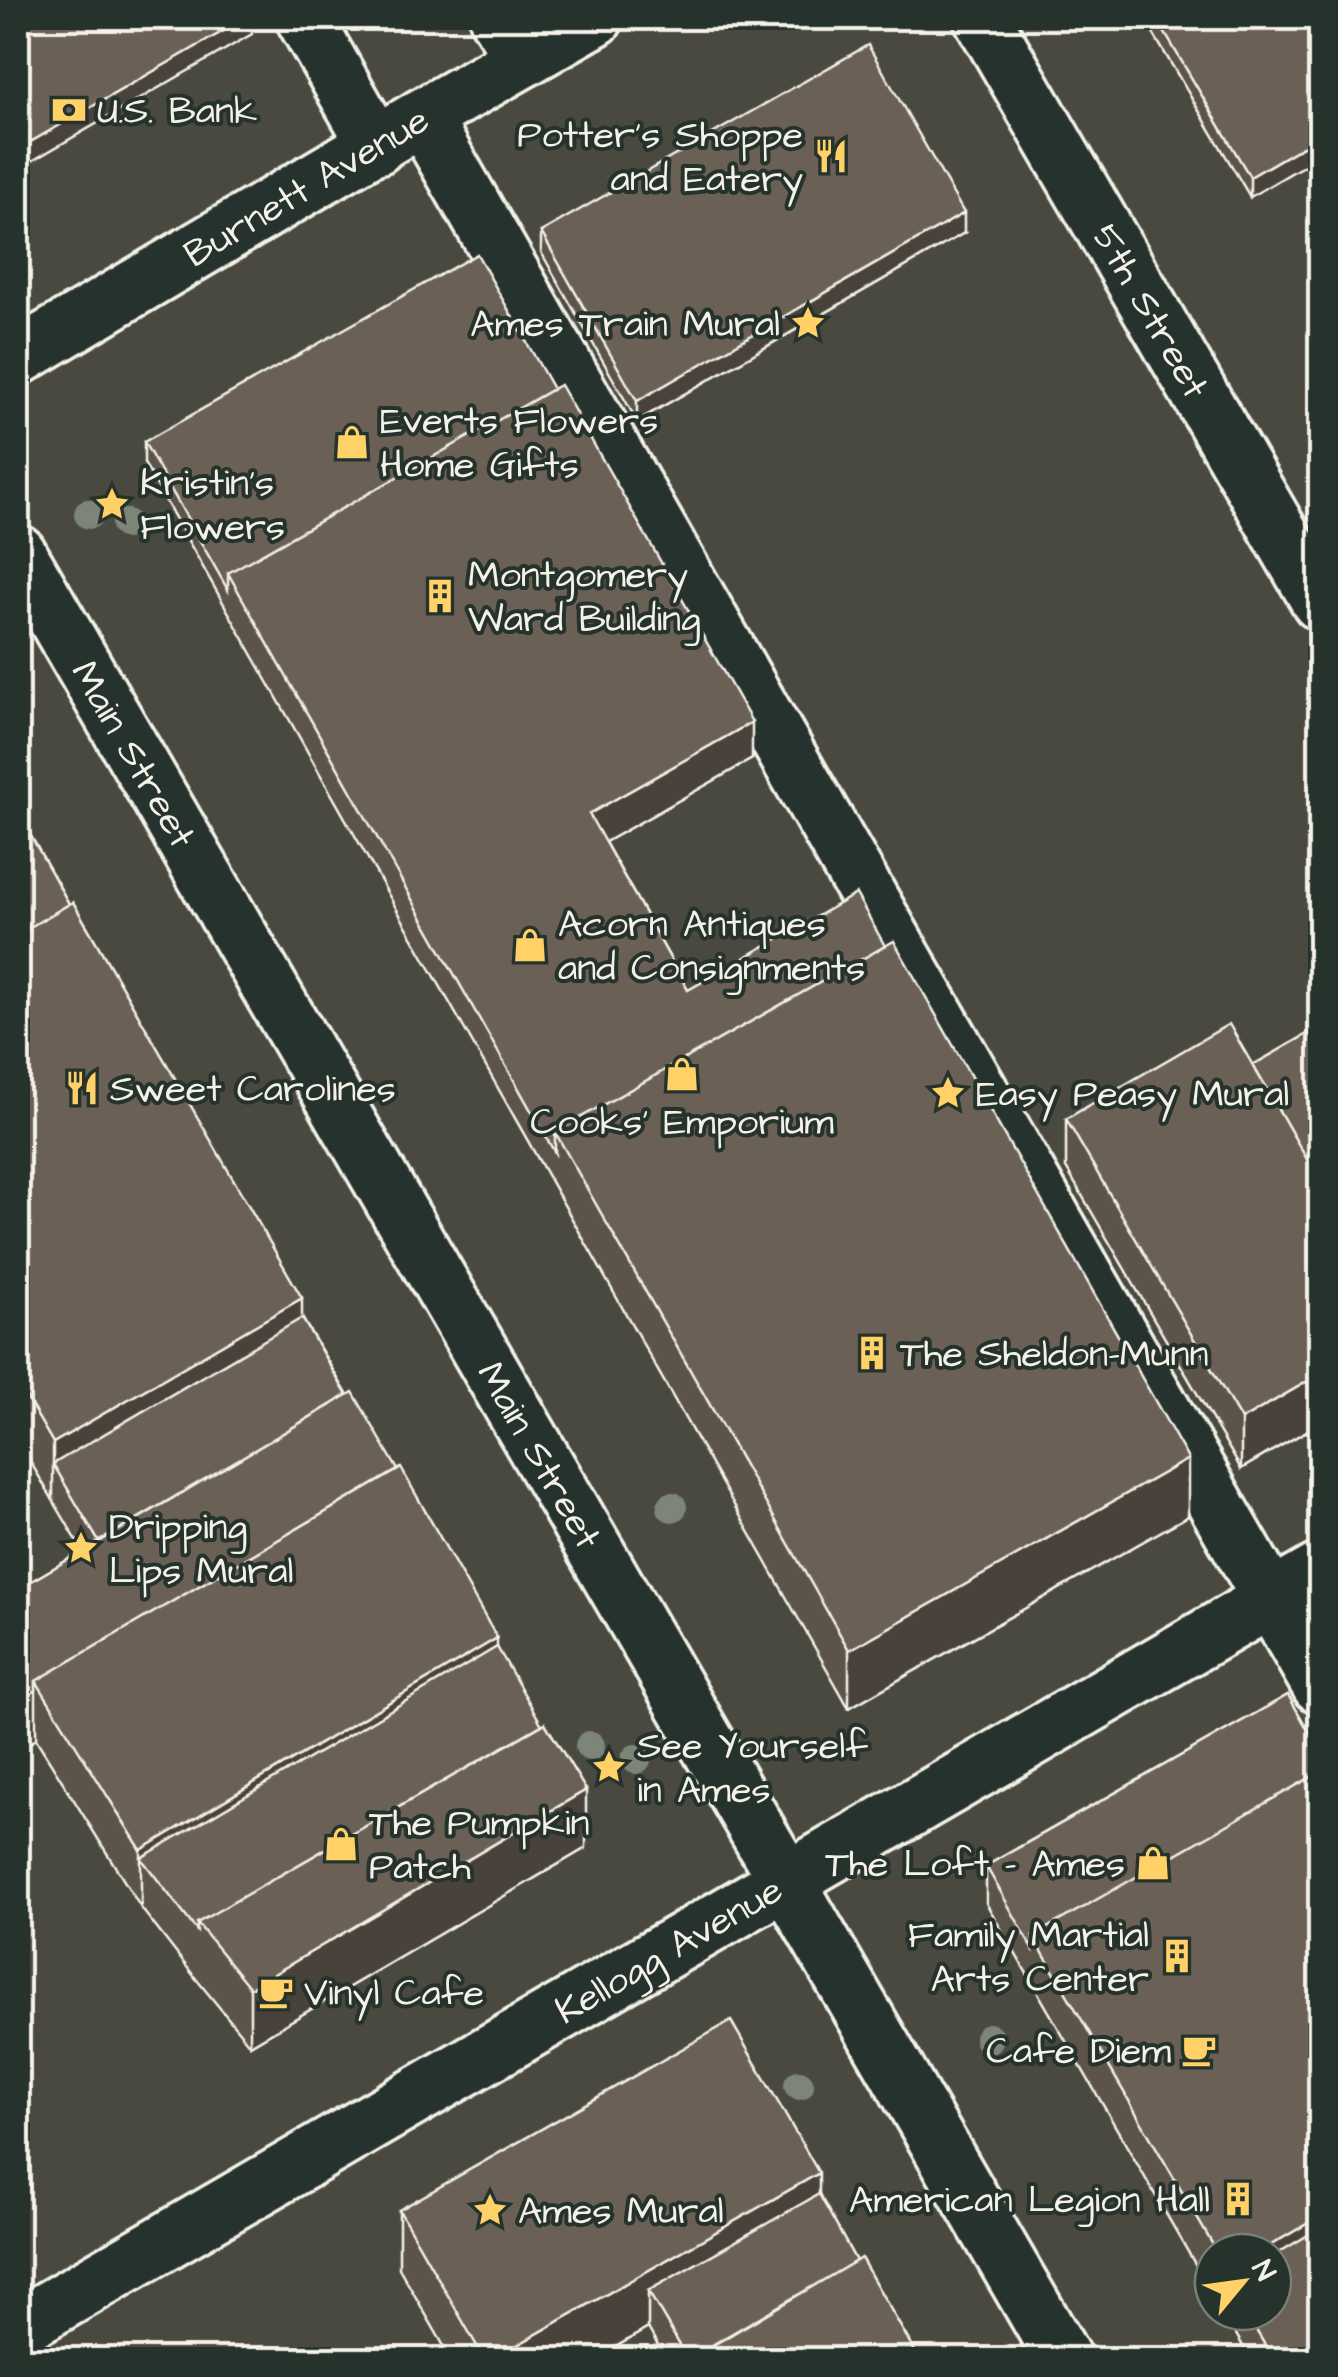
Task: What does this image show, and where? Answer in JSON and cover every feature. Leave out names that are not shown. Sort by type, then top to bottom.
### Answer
[{"type":"street","points":[[304,18],[400,132],[1320,1685]]},
{"type":"street","name":"Burnett Avenue","points":[[18,357],[400,132],[510,38],[596,18]]},
{"type":"street","name":"5th Street","points":[[982,18],[1320,602]]},
{"type":"street","name":"Main Street","points":[[18,553],[1064,2360]]},
{"type":"street","name":"Kellogg Avenue","points":[[18,2327],[1320,1571]]},
{"type":"shaded area","points":[[18,18],[1320,18],[1320,2359],[18,2359]]},
{"type":"building","name":"U.S. Bank","points":[[18,18],[246,18],[18,149]]},
{"type":"building","points":[[1156,18],[1320,18],[1320,136],[1250,177]]},
{"type":"building","points":[[868,45],[964,213],[637,401],[541,232]]},
{"type":"building","name":"Everts Flowers Home Gifts","points":[[477,254],[553,389],[228,573],[228,590],[144,442]]},
{"type":"building","points":[[560,385],[752,722],[589,814],[688,990],[856,894],[885,946],[555,1132],[555,1153],[228,573]]},
{"type":"building","points":[[18,813],[69,904],[18,934]]},
{"type":"building","points":[[73,902],[302,1298],[53,1443],[18,1383],[18,934]]},
{"type":"building","name":"The Sheldon-Munn","points":[[894,941],[1188,1459],[849,1650],[555,1132]]},
{"type":"building","points":[[1229,1024],[1320,1182],[1320,1374],[1241,1420],[1066,1119]]},
{"type":"building","points":[[1320,1027],[1320,1182],[1253,1065]]},
{"type":"building","points":[[302,1318],[347,1395],[99,1542],[53,1464]]},
{"type":"building","points":[[353,1392],[398,1470],[36,1681],[36,1690],[18,1701],[18,1589]]},
{"type":"building","points":[[401,1468],[497,1638],[141,1850],[36,1681]]},
{"type":"building","points":[[497,1647],[542,1725],[197,1923],[197,1931],[141,1858]]},
{"type":"building","points":[[1288,1695],[1320,1751],[1320,1772],[1033,1936],[1033,1949],[986,1866]]},
{"type":"building","points":[[545,1723],[586,1790],[250,1988],[197,1923]]},
{"type":"building","points":[[1320,1772],[1320,2216],[1293,2232],[1205,2232],[1033,1936]]},
{"type":"building","points":[[731,2021],[819,2173],[485,2360],[399,2210]]},
{"type":"building","points":[[819,2194],[856,2261],[688,2359],[648,2291]]},
{"type":"building","points":[[1320,2228],[1320,2360],[1274,2360],[1257,2332],[1293,2332],[1293,2244]]},
{"type":"building","points":[[861,2258],[920,2360],[688,2360]]},
{"type":"place","name":"U.S. Bank","points":[[69,110]]},
{"type":"place","name":"Potter's Shoppe and Eatery","points":[[831,156]]},
{"type":"place","name":"Ames Train Mural","points":[[808,323]]},
{"type":"place","name":"Everts Flowers Home Gifts","points":[[352,442]]},
{"type":"place","name":"Kristin's Flowers","points":[[112,504]]},
{"type":"place","name":"Montgomery Ward Building","points":[[440,596]]},
{"type":"place","name":"Acorn Antiques and Consignments","points":[[530,945]]},
{"type":"place","name":"Cooks' Emporium","points":[[682,1074]]},
{"type":"place","name":"Sweet Carolines","points":[[82,1088]]},
{"type":"place","name":"Easy Peasy Mural","points":[[948,1093]]},
{"type":"place","name":"The Sheldon-Munn","points":[[872,1353]]},
{"type":"place","name":"Dripping Lips Mural","points":[[81,1548]]},
{"type":"place","name":"See Yourself in Ames","points":[[609,1767]]},
{"type":"place","name":"The Pumpkin Patch","points":[[341,1844]]},
{"type":"place","name":"The Loft - Ames","points":[[1153,1863]]},
{"type":"place","name":"Family Martial Arts Center","points":[[1177,1956]]},
{"type":"place","name":"Vinyl Cafe","points":[[276,1992]]},
{"type":"place","name":"Cafe Diem","points":[[1199,2050]]},
{"type":"place","name":"American Legion Hall","points":[[1238,2199]]},
{"type":"place","name":"Ames Mural","points":[[490,2210]]}]
